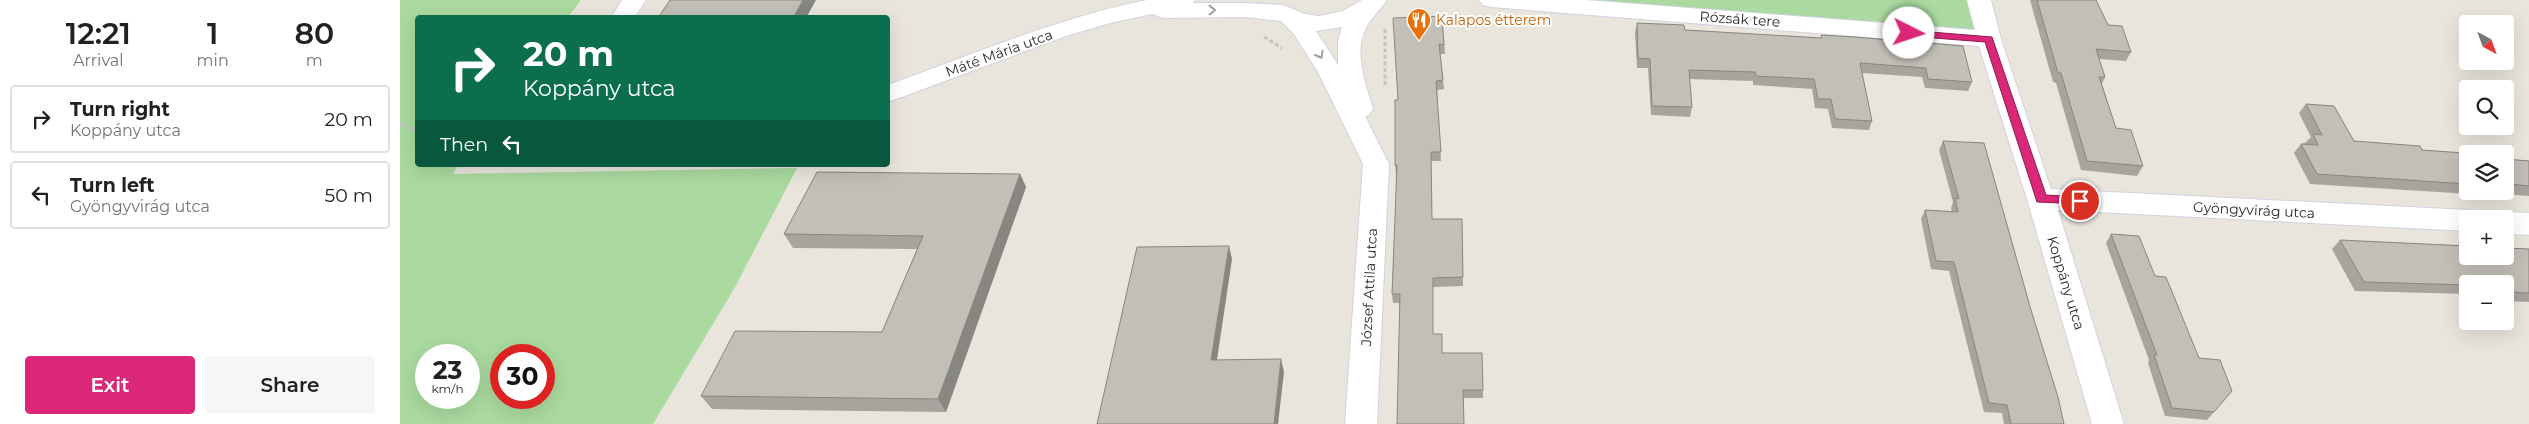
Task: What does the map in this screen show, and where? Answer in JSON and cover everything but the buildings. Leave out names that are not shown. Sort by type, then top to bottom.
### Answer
[{"type":"street","points":[[624,15],[634,0]]},
{"type":"street","name":"Máté Mária utca","points":[[890,93],[1008,48],[1111,15],[1183,0]]},
{"type":"street","name":"Rózsák tere","points":[[1492,0],[1989,39]]},
{"type":"street","name":"Koppány utca","points":[[1979,0],[1989,39],[2041,199],[2108,424]]},
{"type":"street","points":[[1281,10],[1315,23],[1330,22],[1377,9]]},
{"type":"street","name":"József Attila utca","points":[[1361,424],[1376,164],[1356,96],[1350,58],[1352,32],[1377,9]]},
{"type":"street","name":"Máté Mária utca","points":[[1111,15],[1222,10],[1281,10]]},
{"type":"street","name":"József Attila utca","points":[[1281,10],[1303,29],[1316,47],[1371,151]]},
{"type":"street","name":"Gyöngyvirág utca","points":[[2041,199],[2459,221]]},
{"type":"street","points":[[2514,223],[2529,224]]},
{"type":"path","points":[[1377,9],[1385,96]]},
{"type":"path","points":[[400,124],[415,129]]},
{"type":"green space","points":[[400,0],[581,0],[570,15],[415,15],[415,167],[457,167],[453,174],[797,168],[734,289],[653,424],[400,424]]},
{"type":"green space","points":[[1584,0],[1967,0],[1976,31]]},
{"type":"place","name":"Kalapos étterem","points":[[1419,41]]},
{"type":"route","points":[[1909,33],[1989,39],[2041,199],[2080,201]]}]
